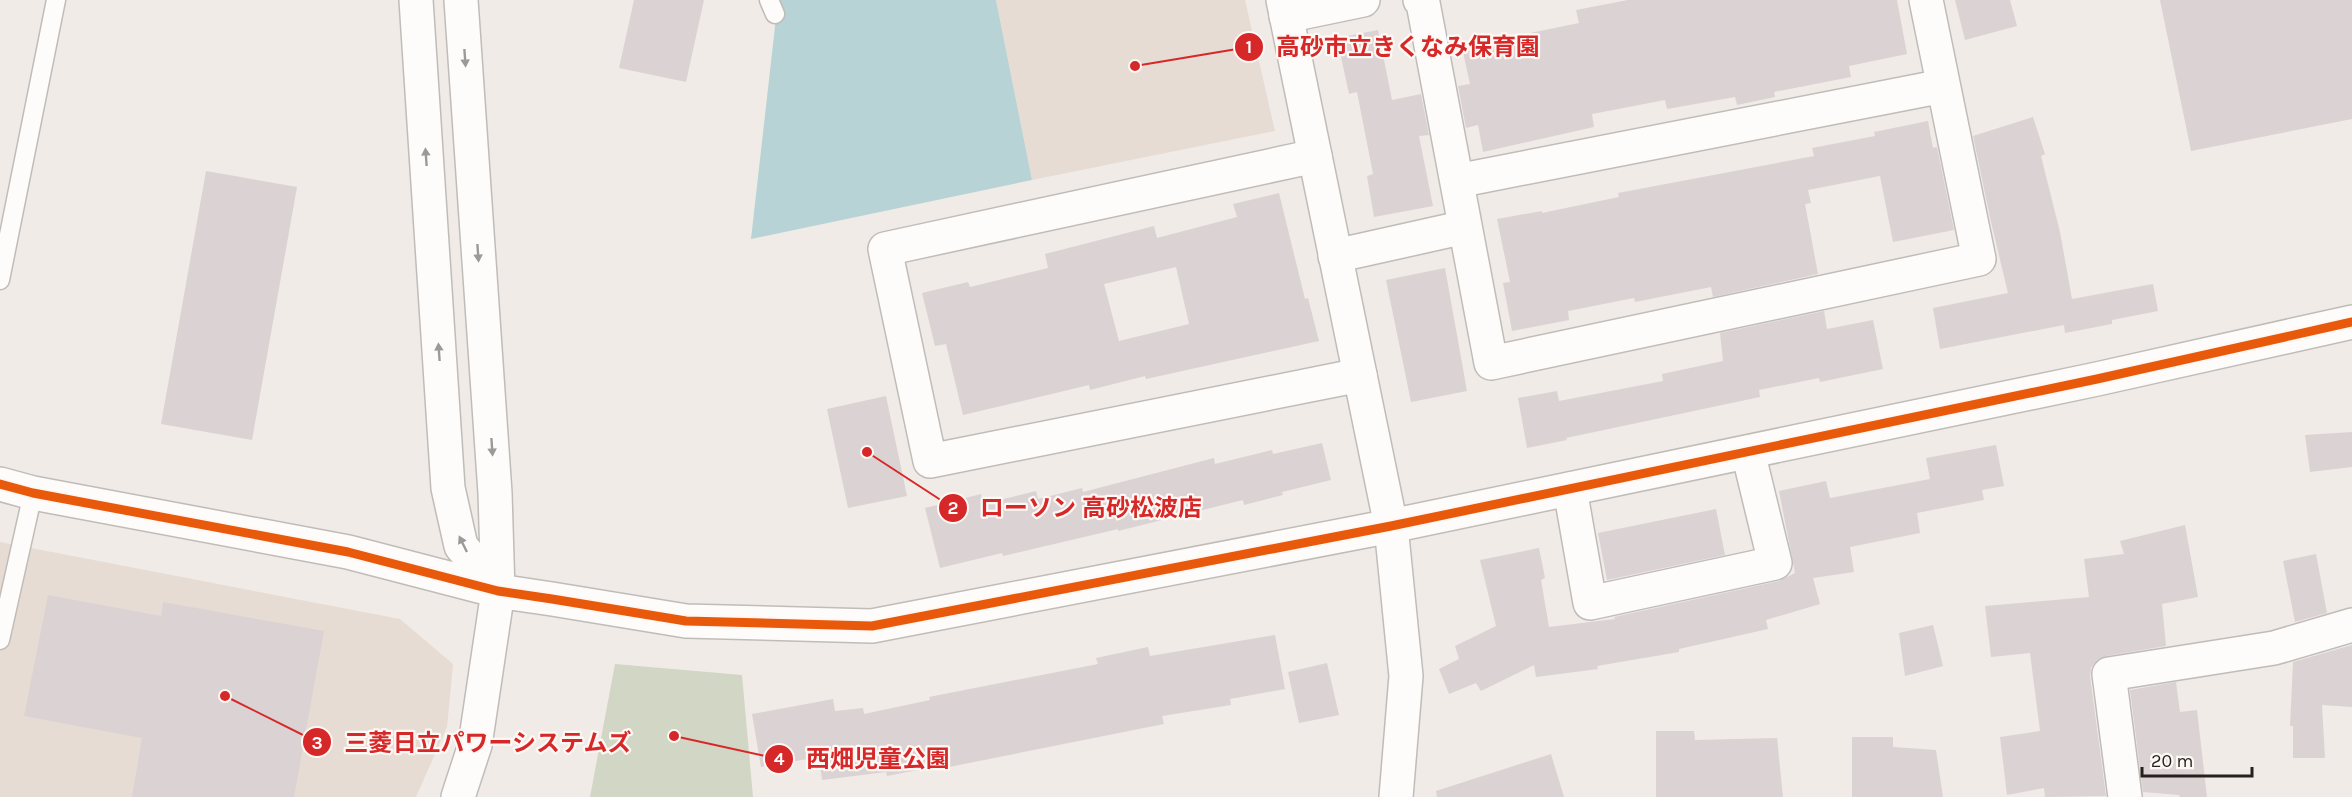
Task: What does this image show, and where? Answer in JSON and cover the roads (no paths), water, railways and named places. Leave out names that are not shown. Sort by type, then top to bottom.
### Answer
[{"type":"street","points":[[416,0],[448,488],[461,546],[498,591]]},
{"type":"street","points":[[458,797],[475,745],[498,591],[495,493],[461,0]]},
{"type":"street","points":[[1363,0],[1285,8],[1391,526],[1406,676],[1396,797]]},
{"type":"street","points":[[1427,1],[1465,227],[1491,363],[1979,259],[1926,0]]},
{"type":"street","points":[[1457,181],[1943,86]]},
{"type":"street","points":[[1316,156],[885,249],[930,461],[1360,375]]},
{"type":"street","points":[[1335,256],[1465,227]]},
{"type":"street","points":[[0,484],[33,493],[348,552],[498,591],[686,621],[872,626],[1391,526],[2120,374],[2352,322]]},
{"type":"street","points":[[1569,489],[1590,603],[1775,563],[1748,452]]},
{"type":"street","points":[[2125,797],[2109,674],[2274,648],[2352,626]]},
{"type":"lane","points":[[0,280],[56,0]]},
{"type":"lane","points":[[0,640],[33,493]]},
{"type":"water","points":[[778,0],[996,0],[1032,180],[751,239]]},
{"type":"place","name":"高砂市立きくなみ保育園","points":[[1135,66]]},
{"type":"place","name":"ローソン 高砂松波店","points":[[867,452]]},
{"type":"place","name":"三菱日立パワーシステムズ","points":[[225,696]]},
{"type":"place","name":"西畑児童公園","points":[[674,736]]}]
